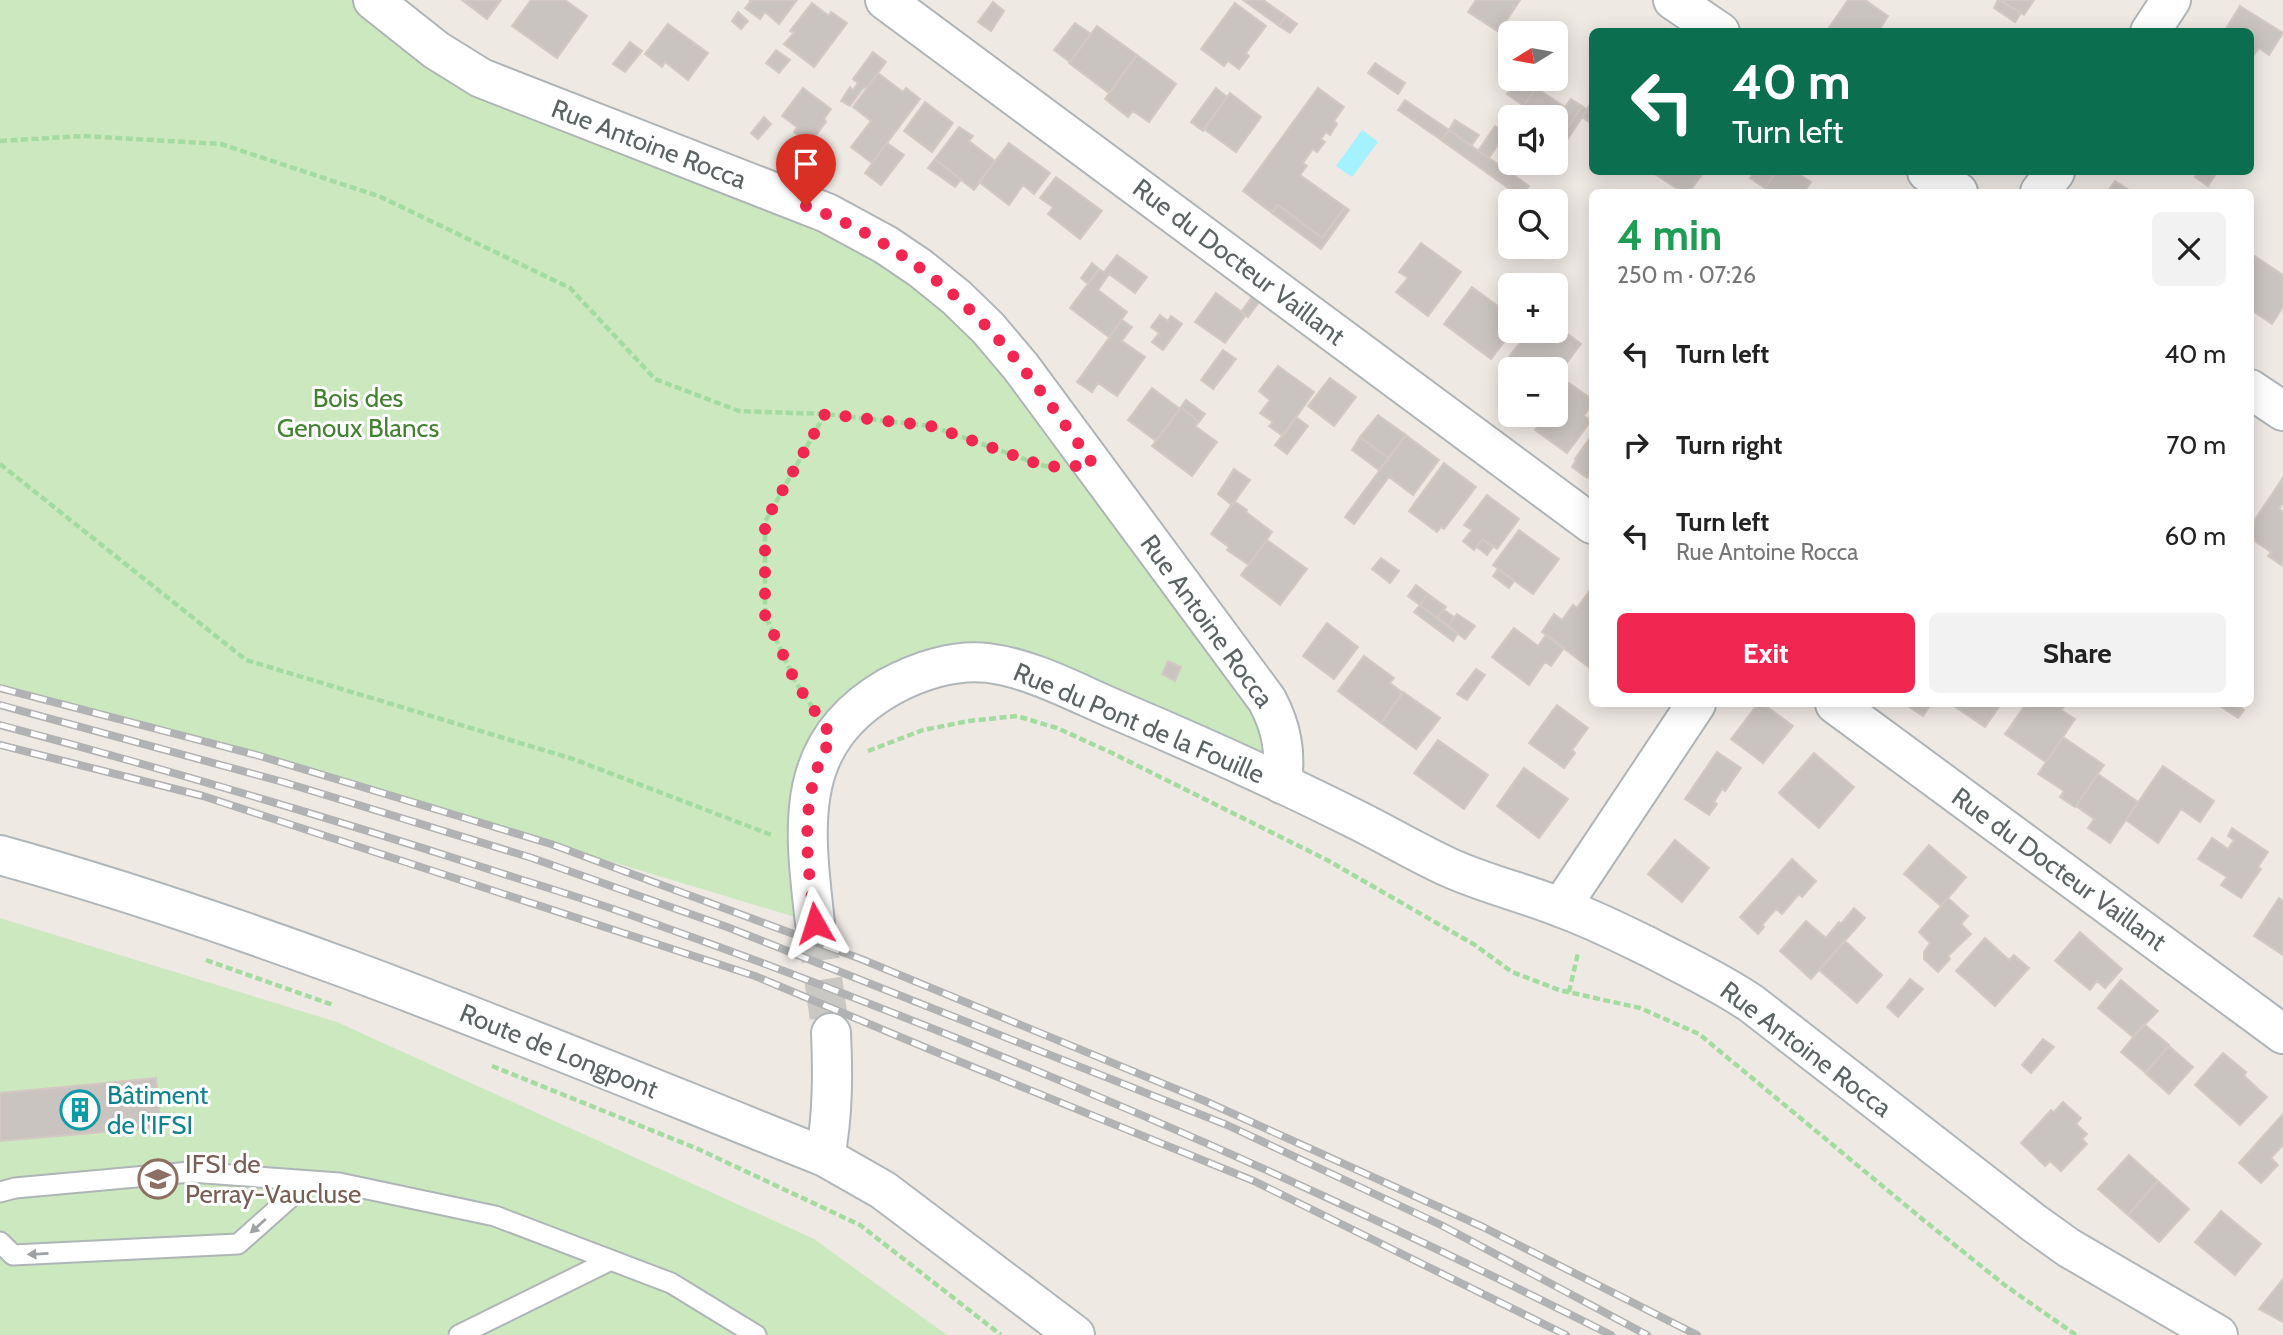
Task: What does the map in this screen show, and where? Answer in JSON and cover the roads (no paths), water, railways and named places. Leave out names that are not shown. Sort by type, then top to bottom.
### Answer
[{"type":"street","name":"Rue Antoine Rocca","points":[[373,0],[436,50],[481,78],[827,213],[886,245],[956,297],[988,328],[1042,394],[1267,700],[1276,715],[1283,742],[1285,763],[1282,784],[1449,868],[1600,923],[1722,984],[1752,1004],[2069,1248],[2218,1335]]},
{"type":"street","name":"Rue du Docteur Vaillant","points":[[885,0],[1589,522]]},
{"type":"street","points":[[1673,0],[1714,28]]},
{"type":"street","points":[[2153,28],[2171,0]]},
{"type":"street","points":[[1932,175],[1953,189]]},
{"type":"street","points":[[2254,392],[2283,411]]},
{"type":"street","name":"Rue du Pont de la Fouille","points":[[815,923],[806,835],[807,807],[813,778],[831,739],[855,712],[901,680],[924,671],[954,664],[983,662],[1013,667],[1282,784]]},
{"type":"street","points":[[1560,907],[1694,707]]},
{"type":"street","name":"Rue du Docteur Vaillant","points":[[1839,707],[2283,1034]]},
{"type":"street","name":"Route de Longpont","points":[[0,855],[62,872],[335,963],[825,1157],[883,1190],[1074,1335]]},
{"type":"street","points":[[825,1157],[833,1085],[831,1033]]},
{"type":"lane","points":[[0,1192],[15,1188],[191,1172],[339,1183],[495,1216],[671,1283],[756,1335]]},
{"type":"lane","points":[[0,1242],[13,1255],[238,1244],[309,1181]]},
{"type":"lane","points":[[459,1335],[611,1260]]},
{"type":"water","points":[[1362,130],[1378,142],[1352,177],[1336,166]]},
{"type":"tunnel","points":[[815,923],[831,1033]]},
{"type":"railway","points":[[0,688],[260,756],[551,844],[861,959],[1205,1101],[1483,1227],[1697,1335]]},
{"type":"railway","points":[[0,705],[283,782],[532,858],[727,927],[1227,1125],[1441,1225],[1647,1335]]},
{"type":"railway","points":[[0,725],[182,775],[422,848],[606,907],[770,966],[1015,1062],[1256,1165],[1611,1335]]},
{"type":"railway","points":[[0,745],[203,796],[755,976],[1254,1181],[1566,1335]]},
{"type":"place","name":"Bâtiment de l'IFSI","points":[[80,1110]]},
{"type":"place","name":"IFSI de Perray-Vaucluse","points":[[158,1179]]},
{"type":"park label","name":"Bois des Genoux Blancs","points":[[358,413]]}]
